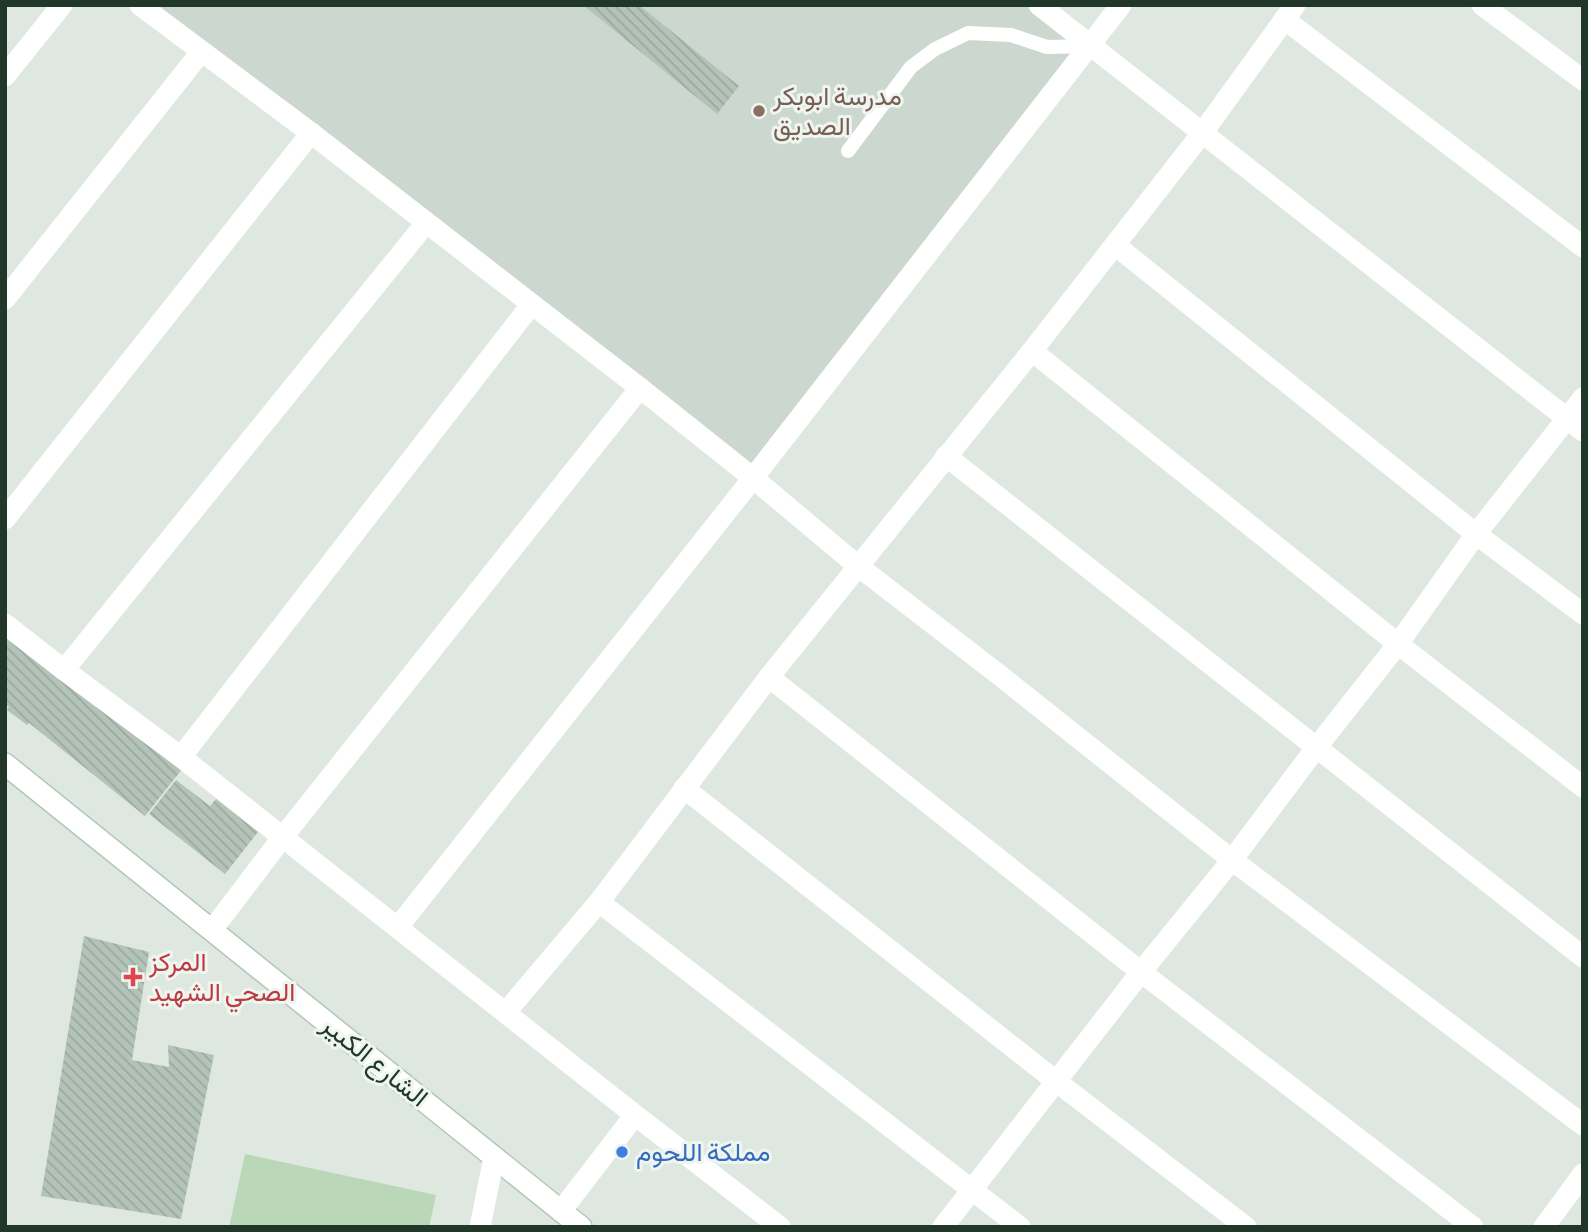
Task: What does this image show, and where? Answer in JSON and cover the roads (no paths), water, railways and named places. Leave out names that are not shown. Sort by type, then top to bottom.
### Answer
[{"type":"street","points":[[5,76],[62,5]]},
{"type":"street","points":[[140,5],[311,133],[640,388],[858,566],[1232,860],[1583,1125]]},
{"type":"street","points":[[1039,5],[1583,431]]},
{"type":"street","points":[[398,927],[753,478],[1121,5]]},
{"type":"street","points":[[1482,5],[1583,80]]},
{"type":"street","points":[[506,1012],[599,902],[769,677],[1032,351],[1203,132],[1290,12],[1583,247]]},
{"type":"street","points":[[5,299],[201,52]]},
{"type":"street","points":[[5,519],[311,133]]},
{"type":"street","points":[[64,670],[426,223]]},
{"type":"street","points":[[1115,245],[1476,534],[1583,614]]},
{"type":"street","points":[[181,757],[531,305]]},
{"type":"street","points":[[1032,351],[1398,644],[1583,787]]},
{"type":"street","points":[[212,930],[640,388]]},
{"type":"street","points":[[943,1227],[1141,972],[1232,860],[1398,644],[1476,534],[1583,398]]},
{"type":"street","points":[[946,456],[1583,957]]},
{"type":"street","points":[[5,624],[181,757],[780,1227]]},
{"type":"street","points":[[769,677],[1141,972],[1473,1227]]},
{"type":"street","name":"الشارع الكبير","points":[[5,764],[582,1227]]},
{"type":"street","points":[[684,788],[1246,1227]]},
{"type":"street","points":[[599,902],[1020,1227]]},
{"type":"street","points":[[561,1210],[635,1115]]},
{"type":"street","points":[[480,1227],[494,1157]]},
{"type":"street","points":[[1544,1227],[1583,1174]]},
{"type":"lane","points":[[848,151],[912,67],[935,49],[968,33],[1011,35],[1047,47],[1091,46]]},
{"type":"place","name":"مدرسة ابوبكر الصديق","points":[[759,111]]},
{"type":"place","name":"المركز الصحي الشهيد","points":[[133,977]]},
{"type":"place","name":"مملكة اللحوم","points":[[622,1152]]}]
